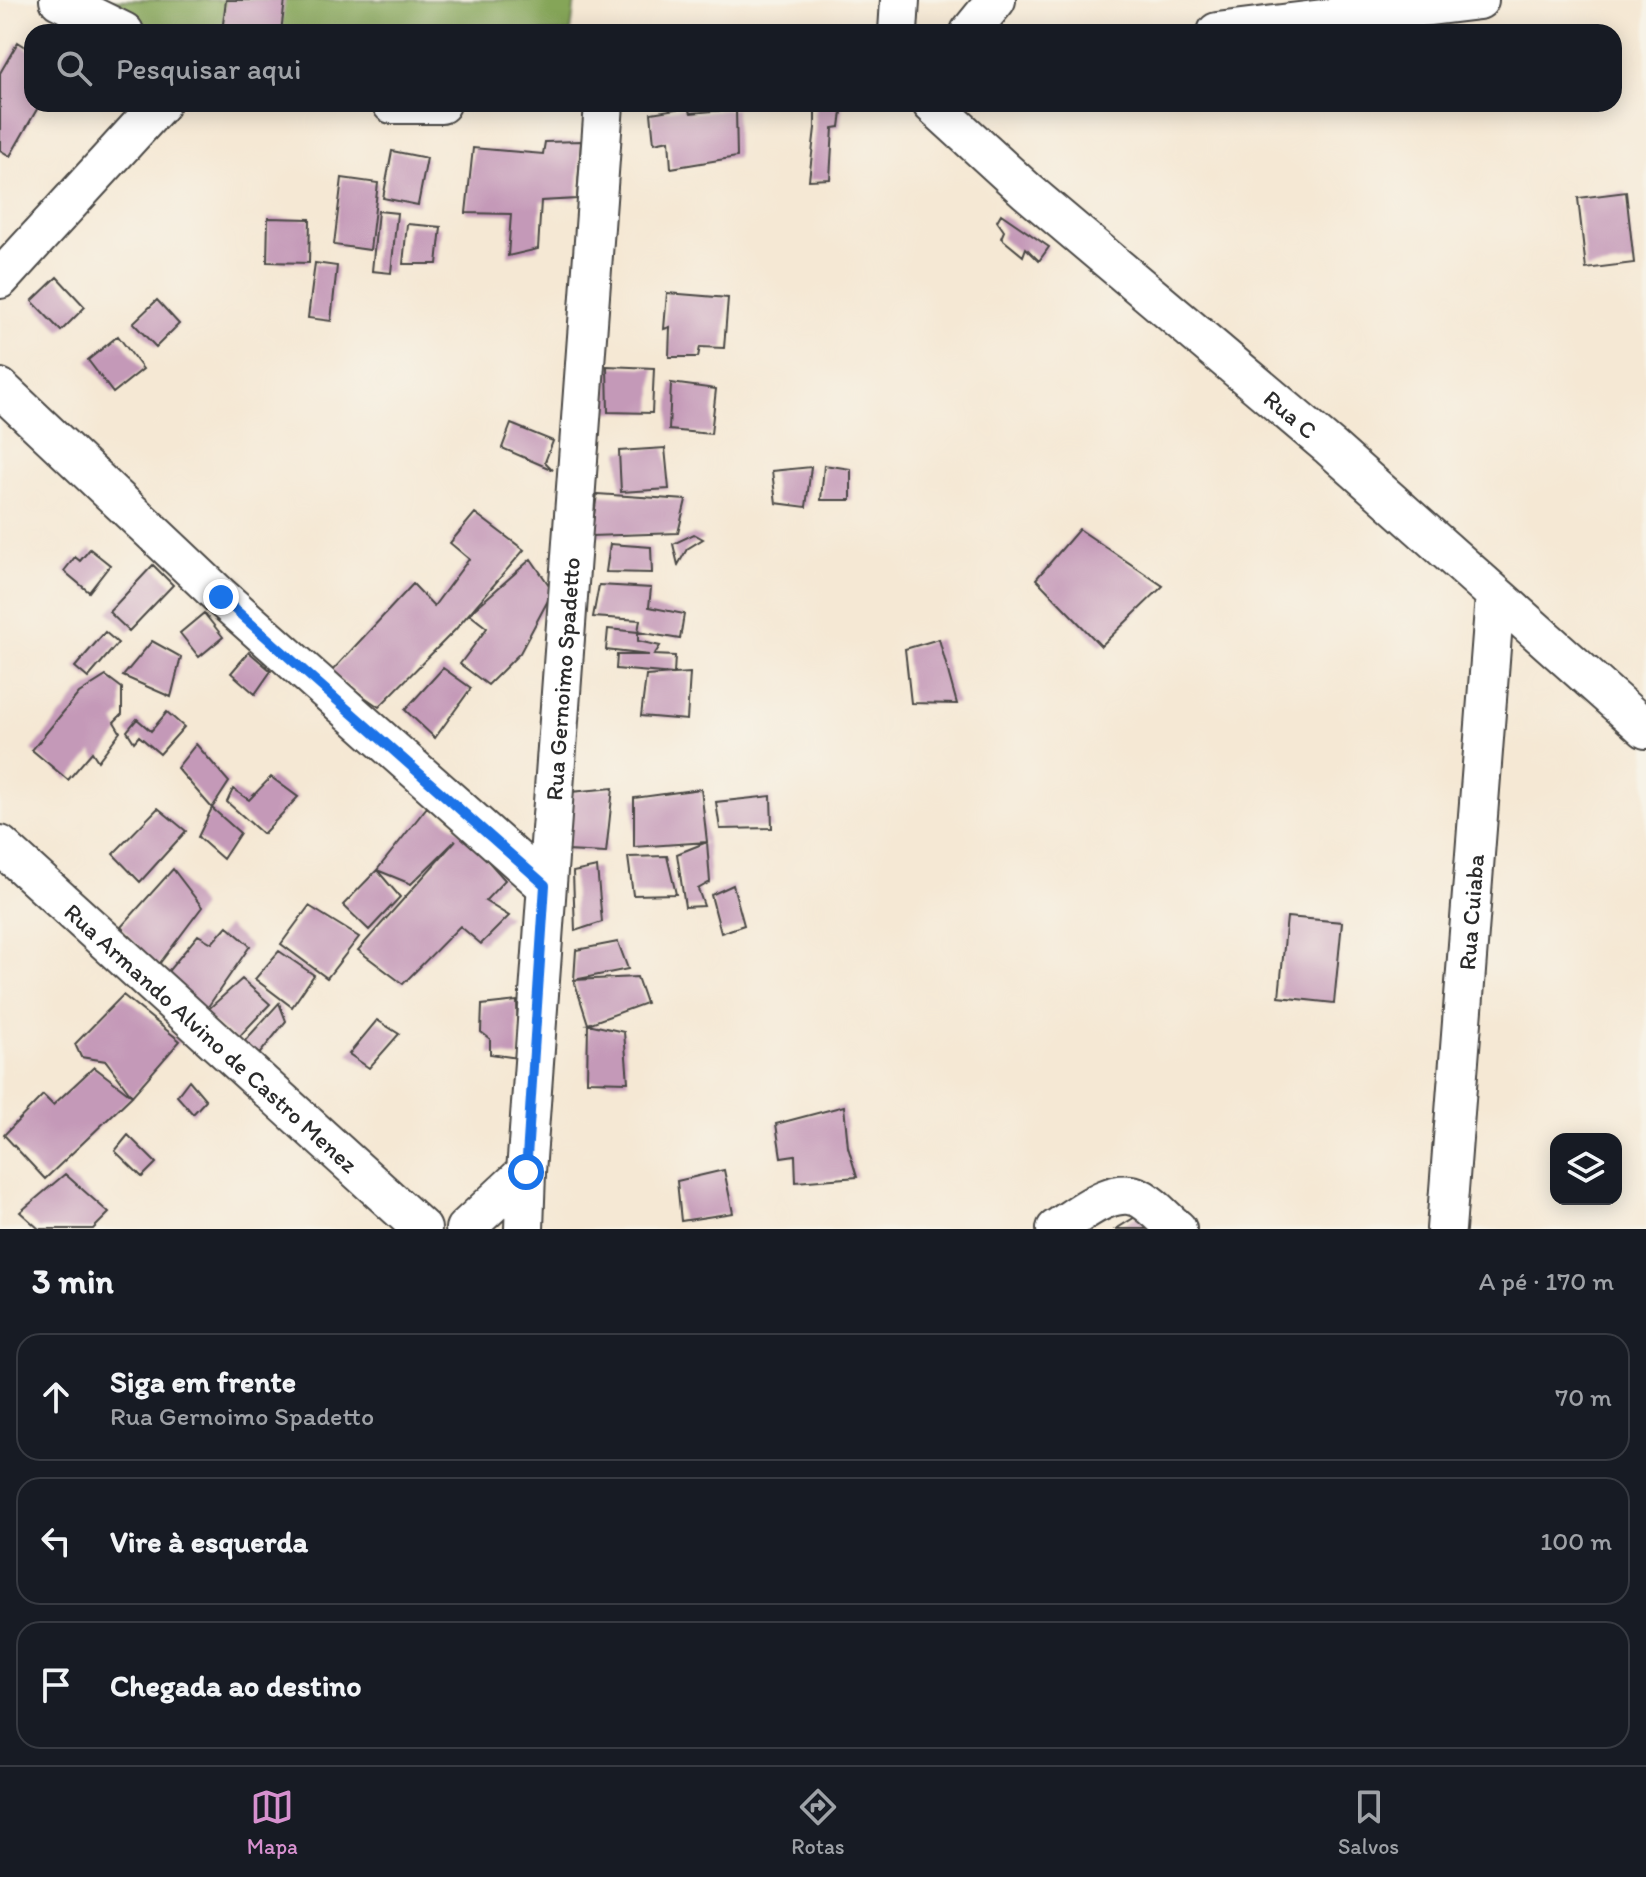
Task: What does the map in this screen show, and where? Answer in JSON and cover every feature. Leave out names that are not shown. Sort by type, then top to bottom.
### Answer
[{"type":"street","points":[[59,0],[108,24]]},
{"type":"street","points":[[898,24],[900,0]]},
{"type":"street","points":[[976,24],[996,0]]},
{"type":"street","points":[[1282,24],[1479,0]]},
{"type":"street","points":[[0,279],[153,112]]},
{"type":"street","name":"Rua Gernoimo Spadetto","points":[[524,1229],[545,885],[603,112]]},
{"type":"street","name":"Rua C","points":[[941,112],[1039,201],[1330,447],[1644,726]]},
{"type":"street","points":[[0,388],[221,597],[545,885]]},
{"type":"street","name":"Rua Cuiaba","points":[[1446,1229],[1495,596]]},
{"type":"street","name":"Rua Armando Alvino de Castro Menez","points":[[0,845],[422,1229]]},
{"type":"street","points":[[465,1229],[526,1172]]},
{"type":"street","points":[[1056,1229],[1109,1197],[1126,1194],[1142,1199],[1177,1229]]},
{"type":"green space","points":[[94,0],[575,0],[572,24],[144,24]]},
{"type":"building","points":[[226,0],[285,0],[282,24],[223,24]]},
{"type":"building","points":[[18,42],[24,46],[24,112],[35,112],[10,156],[0,150],[0,73]]},
{"type":"building","points":[[736,112],[737,157],[671,168],[669,140],[654,143],[651,113]]},
{"type":"building","points":[[815,112],[842,112],[840,127],[833,128],[830,179],[809,180]]},
{"type":"building","points":[[581,141],[577,199],[541,201],[538,249],[508,256],[511,214],[466,213],[473,148],[543,154],[545,142]]},
{"type":"building","points":[[392,151],[427,158],[418,205],[383,198]]},
{"type":"building","points":[[342,178],[378,183],[370,250],[334,245]]},
{"type":"building","points":[[1626,192],[1634,263],[1586,269],[1578,198]]},
{"type":"building","points":[[378,211],[397,213],[391,273],[372,271]]},
{"type":"building","points":[[1001,214],[1049,247],[1039,261],[1026,248],[1023,256],[1001,238],[1004,231],[997,221]]},
{"type":"building","points":[[268,218],[310,219],[309,263],[267,262]]},
{"type":"building","points":[[407,224],[441,227],[437,264],[403,264]]},
{"type":"building","points":[[315,263],[337,266],[331,321],[308,318]]},
{"type":"building","points":[[57,277],[85,307],[61,331],[32,301]]},
{"type":"building","points":[[667,293],[728,298],[724,348],[700,347],[698,357],[669,357],[670,327],[664,329]]},
{"type":"building","points":[[157,300],[179,324],[156,347],[133,323]]},
{"type":"building","points":[[118,336],[143,369],[113,393],[88,360]]},
{"type":"building","points":[[607,366],[654,368],[652,413],[608,412]]},
{"type":"building","points":[[671,383],[716,389],[711,434],[669,430]]},
{"type":"building","points":[[511,424],[553,441],[545,462],[553,470],[502,448]]},
{"type":"building","points":[[665,448],[669,489],[621,492],[619,451]]},
{"type":"building","points":[[824,465],[851,469],[851,500],[821,500]]},
{"type":"building","points":[[811,467],[806,507],[776,503],[772,471]]},
{"type":"building","points":[[597,494],[686,500],[678,533],[591,536]]},
{"type":"building","points":[[475,513],[524,550],[455,630],[379,707],[330,673],[413,584],[434,606],[469,559],[450,543]]},
{"type":"building","points":[[1079,529],[1163,586],[1101,646],[1036,579]]},
{"type":"building","points":[[694,534],[703,539],[687,549],[678,565],[673,544]]},
{"type":"building","points":[[610,544],[651,547],[652,573],[606,572]]},
{"type":"building","points":[[90,549],[110,565],[89,592],[64,571],[75,557],[80,561]]},
{"type":"building","points":[[531,559],[553,591],[520,653],[488,685],[460,664],[487,628],[469,614]]},
{"type":"building","points":[[153,565],[173,585],[129,631],[109,612]]},
{"type":"building","points":[[599,585],[651,588],[649,607],[684,614],[680,639],[638,632],[640,620],[593,617]]},
{"type":"building","points":[[204,613],[223,637],[199,657],[180,633]]},
{"type":"building","points":[[608,629],[638,632],[638,641],[660,646],[654,655],[675,656],[674,674],[616,669],[617,655],[649,655],[606,650]]},
{"type":"building","points":[[105,632],[118,643],[88,678],[75,667]]},
{"type":"building","points":[[939,639],[957,704],[911,703],[905,649]]},
{"type":"building","points":[[152,641],[181,657],[171,697],[123,676]]},
{"type":"building","points":[[249,652],[271,671],[255,694],[231,673]]},
{"type":"building","points":[[443,668],[471,688],[435,738],[405,710]]},
{"type":"building","points":[[690,673],[687,720],[641,716],[646,676]]},
{"type":"building","points":[[106,676],[122,688],[122,714],[114,722],[120,732],[98,761],[92,752],[68,780],[32,750],[79,693]]},
{"type":"building","points":[[167,712],[184,727],[160,754],[139,736],[134,742],[127,731],[137,719],[151,731]]},
{"type":"building","points":[[196,744],[229,782],[212,808],[177,768]]},
{"type":"building","points":[[271,777],[298,797],[263,834],[227,802],[233,789],[249,800]]},
{"type":"building","points":[[613,788],[606,853],[567,851],[571,792]]},
{"type":"building","points":[[701,789],[707,842],[634,847],[634,798]]},
{"type":"building","points":[[771,796],[772,828],[720,829],[716,802]]},
{"type":"building","points":[[427,807],[463,833],[505,880],[485,901],[509,916],[481,944],[460,926],[403,984],[358,950],[456,840],[411,884],[377,870]]},
{"type":"building","points":[[158,808],[186,831],[140,882],[113,854]]},
{"type":"building","points":[[212,808],[240,833],[223,859],[198,837]]},
{"type":"building","points":[[707,842],[710,882],[698,889],[704,906],[685,907],[677,854]]},
{"type":"building","points":[[667,856],[676,894],[633,895],[628,857]]},
{"type":"building","points":[[597,867],[602,922],[575,931],[573,872]]},
{"type":"building","points":[[173,869],[202,907],[157,967],[121,927]]},
{"type":"building","points":[[377,870],[400,897],[369,930],[343,905]]},
{"type":"building","points":[[733,885],[744,925],[721,933],[711,895]]},
{"type":"building","points":[[309,906],[359,937],[327,978],[281,944]]},
{"type":"building","points":[[1287,917],[1342,922],[1334,1003],[1279,997]]},
{"type":"building","points":[[227,926],[250,946],[203,1014],[165,975],[198,935],[212,943]]},
{"type":"building","points":[[618,942],[628,969],[574,980],[576,950]]},
{"type":"building","points":[[279,951],[314,975],[292,1007],[255,979]]},
{"type":"building","points":[[637,977],[646,1003],[588,1024],[574,980]]},
{"type":"building","points":[[242,979],[270,1004],[236,1040],[203,1014]]},
{"type":"building","points":[[123,995],[180,1041],[132,1096],[106,1061],[81,1057],[75,1044]]},
{"type":"building","points":[[517,1001],[518,1058],[490,1054],[490,1039],[481,1032],[482,1005]]},
{"type":"building","points":[[279,1003],[286,1021],[257,1057],[242,1044]]},
{"type":"building","points":[[377,1020],[399,1034],[369,1068],[349,1054]]},
{"type":"building","points":[[588,1024],[624,1032],[628,1082],[587,1081]]},
{"type":"building","points":[[94,1067],[132,1096],[45,1179],[4,1135],[43,1095],[53,1105]]},
{"type":"building","points":[[189,1080],[206,1100],[193,1114],[177,1096]]},
{"type":"building","points":[[844,1106],[848,1147],[857,1177],[796,1182],[795,1155],[781,1157],[776,1124]]},
{"type":"building","points":[[128,1135],[156,1163],[142,1177],[115,1151]]},
{"type":"building","points":[[724,1170],[733,1213],[681,1221],[677,1181]]},
{"type":"building","points":[[65,1174],[109,1213],[93,1229],[39,1229],[20,1212]]},
{"type":"building","points":[[1140,1214],[1153,1229],[1116,1229]]},
{"type":"route","points":[[221,597],[545,885],[526,1172]]}]
